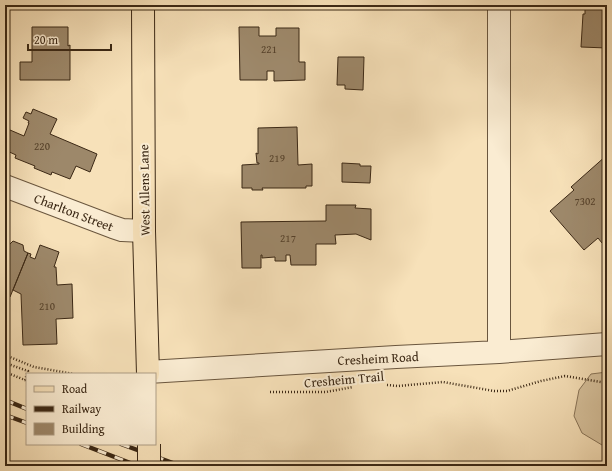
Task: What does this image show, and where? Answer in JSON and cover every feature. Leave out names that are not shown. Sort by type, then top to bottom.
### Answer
[{"type":"main road","name":"West Allens Lane","points":[[143,5],[144,231],[148,373]]},
{"type":"main road","points":[[149,445],[149,466]]},
{"type":"street","points":[[499,5],[499,352]]},
{"type":"street","name":"Charlton Street","points":[[5,186],[113,228],[144,231]]},
{"type":"street","name":"Cresheim Road","points":[[148,373],[607,344]]},
{"type":"path","points":[[5,355],[34,366],[69,373]]},
{"type":"path","points":[[5,363],[28,371],[27,373]]},
{"type":"path","points":[[5,372],[25,380],[26,377]]},
{"type":"path","name":"Cresheim Trail","points":[[386,385],[398,386],[443,382],[494,392],[507,391],[565,376],[607,383]]},
{"type":"path","name":"Cresheim Trail","points":[[269,392],[326,392],[342,390],[359,385]]},
{"type":"path","points":[[5,440],[8,441],[5,447]]},
{"type":"shaded area","points":[[607,372],[607,448],[582,433],[574,416],[579,390],[591,374]]},
{"type":"building","points":[[585,5],[607,5],[607,48],[581,47]]},
{"type":"building","points":[[32,27],[68,27],[68,46],[70,45],[70,80],[20,80],[20,62],[32,62]]},
{"type":"building","points":[[239,27],[259,27],[259,36],[276,36],[276,28],[299,28],[299,62],[305,62],[305,80],[274,81],[274,71],[267,71],[267,80],[240,80]]},
{"type":"building","points":[[338,57],[364,57],[363,90],[345,89],[345,85],[337,85]]},
{"type":"building","points":[[33,109],[57,119],[50,134],[97,154],[90,172],[76,166],[70,179],[52,172],[51,175],[34,168],[35,166],[15,158],[16,155],[5,150],[5,142],[10,130],[24,136],[29,121],[23,118],[26,112],[31,114]]},
{"type":"building","points":[[297,127],[298,165],[312,164],[312,186],[306,186],[306,188],[262,188],[263,190],[242,188],[242,165],[259,164],[257,163],[256,153],[258,154],[258,128]]},
{"type":"building","points":[[607,155],[607,239],[602,243],[598,238],[584,250],[550,211],[574,190],[571,187]]},
{"type":"building","points":[[342,163],[371,166],[370,183],[342,182]]},
{"type":"building","points":[[326,205],[356,205],[355,208],[371,209],[371,240],[356,234],[335,235],[336,244],[316,244],[316,265],[291,265],[290,255],[286,255],[286,261],[275,261],[275,257],[262,258],[261,255],[261,268],[242,268],[241,222],[326,221]]},
{"type":"building","points":[[13,241],[23,245],[24,251],[28,253],[10,297],[5,295],[5,244],[9,245]]},
{"type":"building","points":[[40,245],[59,252],[54,267],[56,267],[57,285],[72,284],[73,318],[56,319],[57,344],[23,345],[21,294],[13,290],[28,253],[31,254],[30,257],[35,259]]},
{"type":"railway","points":[[5,400],[26,409]]},
{"type":"railway","points":[[5,415],[26,423]]},
{"type":"railway","points":[[84,445],[138,466]]},
{"type":"railway","points":[[124,445],[181,466]]}]
